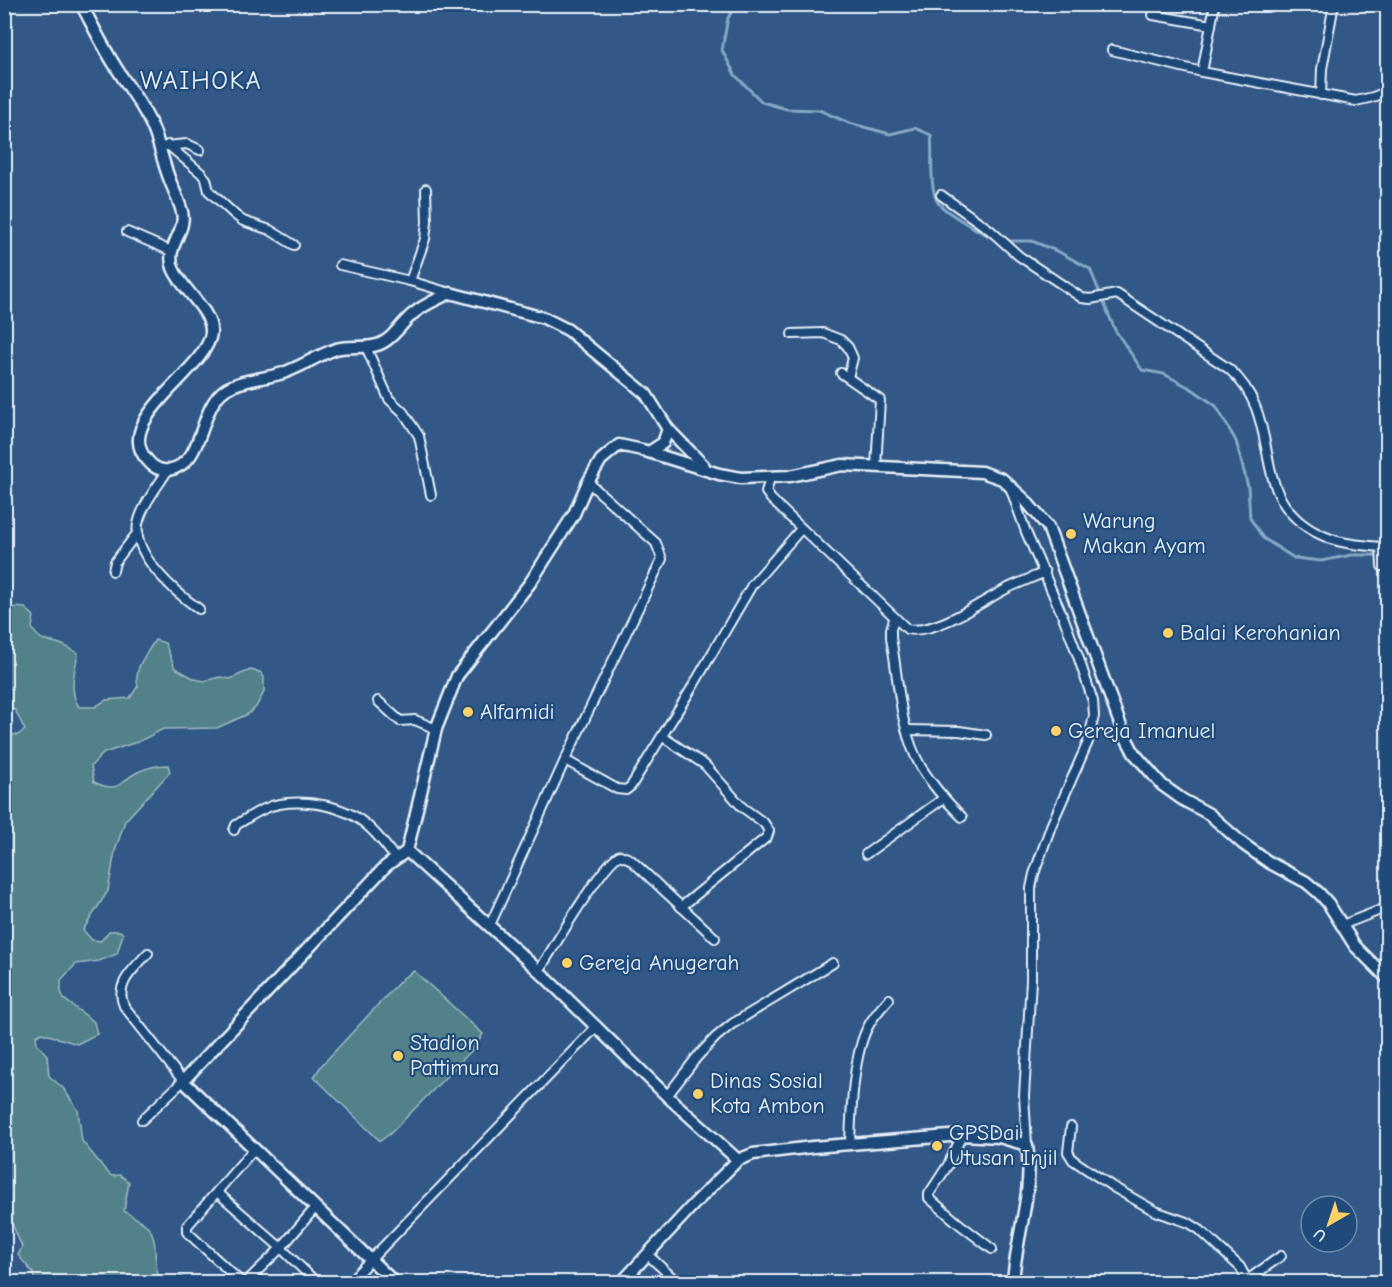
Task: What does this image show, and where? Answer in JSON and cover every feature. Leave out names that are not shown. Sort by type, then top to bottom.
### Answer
[{"type":"street","points":[[81,4],[114,66],[149,118],[164,146],[183,220],[171,251],[171,258],[176,275],[208,318],[211,333],[201,355],[155,405],[142,427],[140,444],[146,459],[161,470],[168,470],[183,464],[194,451],[213,402],[226,389],[301,367],[335,349],[366,347],[382,343],[415,312],[450,293]]},
{"type":"street","points":[[1202,72],[1215,4]]},
{"type":"street","points":[[1321,95],[1323,56],[1334,4]]},
{"type":"street","points":[[1153,15],[1210,25]]},
{"type":"street","points":[[1112,50],[1202,72],[1321,95],[1356,100],[1388,91]]},
{"type":"street","points":[[164,146],[187,144],[200,150]]},
{"type":"street","points":[[164,146],[201,173],[206,179],[209,190],[235,215],[243,221],[270,230],[294,245]]},
{"type":"street","points":[[410,281],[425,239],[426,189]]},
{"type":"street","points":[[942,195],[1019,256],[1082,298],[1090,299],[1117,294],[1228,369],[1242,382],[1258,410],[1270,460],[1271,477],[1280,500],[1289,512],[1311,529],[1330,539],[1382,548],[1385,567]]},
{"type":"street","points":[[128,232],[171,251]]},
{"type":"street","points":[[340,265],[410,281],[544,318],[568,330],[646,394],[669,429],[708,470]]},
{"type":"street","points":[[792,334],[823,333],[842,340],[851,352],[853,358],[845,375],[880,400],[876,467]]},
{"type":"street","points":[[366,347],[389,399],[403,412],[419,436],[431,495]]},
{"type":"street","points":[[649,452],[663,443],[669,429]]},
{"type":"street","points":[[142,1120],[183,1081],[395,858],[407,851],[436,729],[457,676],[530,583],[574,514],[601,460],[619,446],[649,452],[730,477],[770,478],[803,474],[842,465],[982,472],[996,476],[1010,486],[1048,527],[1123,732],[1134,753],[1162,785],[1209,814],[1270,863],[1306,882],[1328,903],[1355,946],[1388,979]]},
{"type":"street","points":[[112,571],[115,562],[138,532],[141,515],[168,470]]},
{"type":"street","points":[[770,478],[767,488],[768,496],[894,620],[910,630],[930,627],[1044,572]]},
{"type":"street","points":[[490,925],[565,760],[662,559],[656,543],[588,482]]},
{"type":"street","points":[[1010,486],[1026,532],[1087,680],[1093,701],[1094,716],[1090,735],[1051,826],[1031,888],[1031,980],[1024,1096],[1029,1182],[1013,1282]]},
{"type":"street","points":[[565,760],[617,789],[626,790],[631,786],[663,737],[752,585],[801,529]]},
{"type":"street","points":[[138,532],[150,562],[166,582],[199,609]]},
{"type":"street","points":[[894,620],[890,633],[907,730],[920,766],[944,798],[962,817]]},
{"type":"street","points":[[378,701],[400,721],[415,720],[436,729]]},
{"type":"street","points":[[907,730],[959,731],[986,735]]},
{"type":"street","points":[[663,737],[705,765],[742,807],[764,824],[769,831],[766,837],[681,907]]},
{"type":"street","points":[[866,854],[944,798]]},
{"type":"street","points":[[234,830],[236,825],[263,809],[277,804],[294,802],[328,805],[341,808],[359,819],[381,838],[395,858]]},
{"type":"street","points":[[407,851],[490,925],[667,1096],[738,1160]]},
{"type":"street","points":[[539,971],[600,877],[617,856],[625,855],[630,859],[715,938]]},
{"type":"street","points":[[1342,925],[1388,907]]},
{"type":"street","points":[[148,953],[124,980],[120,992],[124,1006],[183,1081],[394,1282]]},
{"type":"street","points":[[667,1096],[697,1057],[732,1024],[833,963]]},
{"type":"street","points":[[850,1144],[854,1086],[862,1040],[868,1026],[889,999]]},
{"type":"street","points":[[349,1282],[597,1026]]},
{"type":"street","points":[[1071,1127],[1068,1152],[1073,1160],[1113,1187],[1155,1211],[1189,1223],[1200,1230],[1240,1267],[1247,1282],[1281,1256]]},
{"type":"street","points":[[622,1282],[738,1160],[753,1154],[962,1135],[999,1137],[1027,1145]]},
{"type":"street","points":[[962,1135],[952,1158],[929,1198],[992,1249]]},
{"type":"street","points":[[241,1282],[187,1232],[187,1226],[254,1149]]},
{"type":"street","points":[[217,1192],[316,1282]]},
{"type":"street","points":[[246,1282],[315,1208]]},
{"type":"street","points":[[647,1254],[678,1282]]},
{"type":"green space","points":[[15,607],[25,608],[34,616],[32,628],[41,638],[78,653],[73,687],[79,707],[95,707],[106,700],[130,698],[138,686],[139,667],[155,640],[165,643],[175,668],[195,679],[204,681],[220,677],[230,679],[250,670],[260,672],[264,677],[264,692],[256,707],[248,714],[217,728],[163,729],[140,741],[104,753],[91,766],[94,782],[110,787],[119,785],[150,767],[168,765],[170,772],[125,821],[115,851],[108,891],[83,930],[92,940],[101,941],[109,931],[120,931],[123,934],[117,954],[99,961],[76,964],[61,980],[61,992],[64,999],[94,1022],[97,1034],[77,1044],[42,1033],[36,1036],[37,1044],[47,1055],[49,1076],[63,1088],[78,1110],[82,1141],[107,1172],[112,1176],[120,1175],[129,1182],[124,1211],[144,1223],[152,1233],[159,1276],[171,1279],[178,1275],[182,1277],[182,1282],[35,1282],[33,1273],[18,1255],[22,1247],[13,1226],[5,1216],[4,734],[18,735],[25,730],[15,710],[5,707],[5,614]]},
{"type":"green space","points":[[414,971],[483,1034],[476,1046],[391,1133],[380,1141],[314,1077],[321,1066],[403,978]]},
{"type":"waterway","points":[[736,4],[728,18],[722,50],[735,75],[762,102],[787,109],[819,110],[849,123],[890,134],[915,128],[931,135],[932,178],[937,201],[955,217],[997,240]]},
{"type":"waterway","points":[[1006,241],[1032,241],[1059,252],[1090,269],[1115,330],[1142,370],[1164,374],[1192,389],[1216,406],[1236,441],[1248,487],[1250,518],[1263,538],[1294,558],[1321,561],[1352,555],[1388,555]]},
{"type":"waterway","points":[[4,1266],[16,1282]]},
{"type":"place","name":"Warung Makan Ayam","points":[[1071,534]]},
{"type":"place","name":"Balai Kerohanian","points":[[1168,633]]},
{"type":"place","name":"Alfamidi","points":[[468,712]]},
{"type":"place","name":"Gereja Imanuel","points":[[1056,731]]},
{"type":"place","name":"Gereja Anugerah","points":[[567,963]]},
{"type":"place","name":"Stadion Pattimura","points":[[398,1056]]},
{"type":"place","name":"Dinas Sosial Kota Ambon","points":[[698,1094]]},
{"type":"place","name":"GPSDai Utusan Injil","points":[[937,1146]]},
{"type":"district","name":"WAIHOKA","points":[[201,81]]}]
